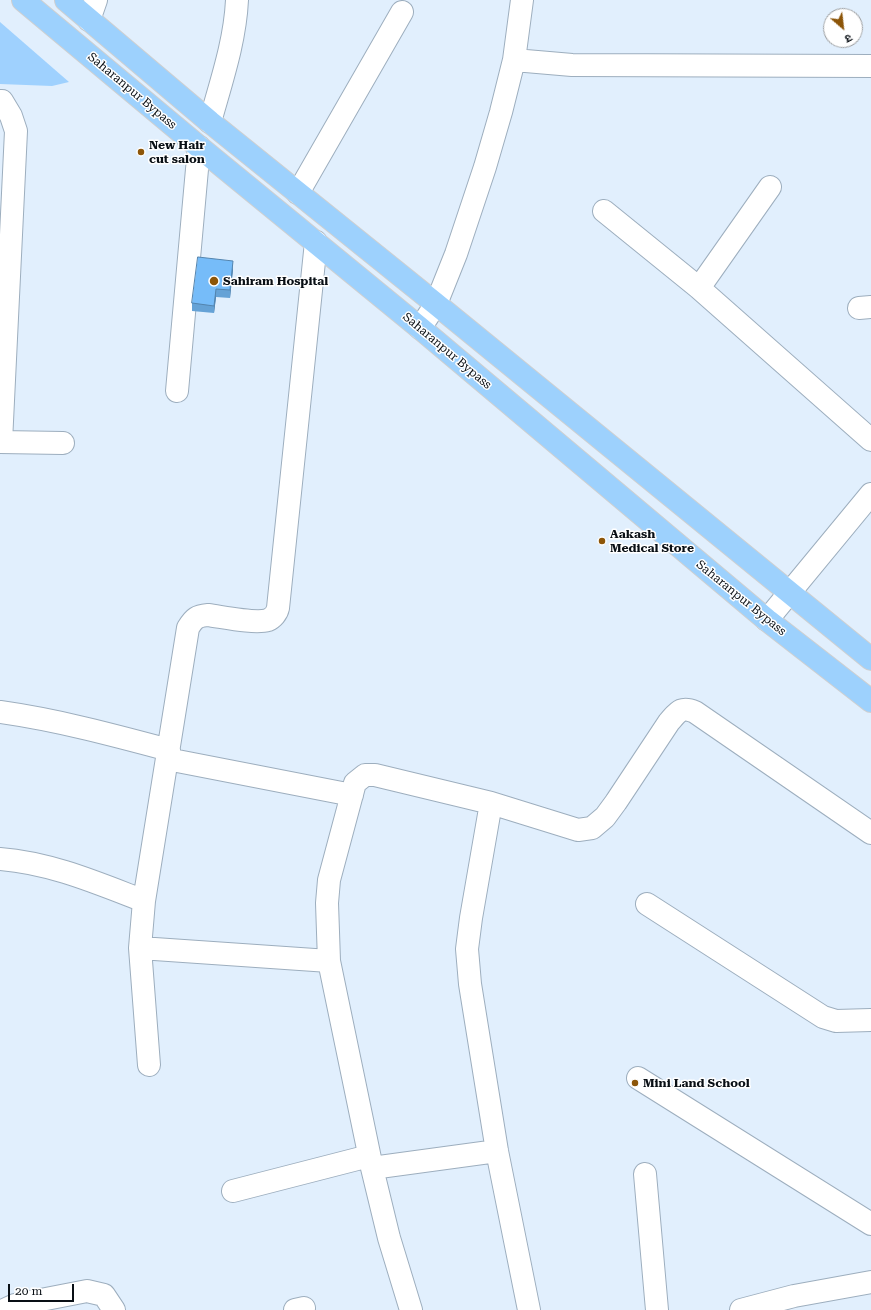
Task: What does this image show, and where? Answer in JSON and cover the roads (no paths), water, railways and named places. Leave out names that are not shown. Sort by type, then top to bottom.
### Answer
[{"type":"main road","name":"Saharanpur Bypass","points":[[23,0],[199,147],[420,328],[767,620],[871,701]]},
{"type":"main road","points":[[66,0],[93,10],[210,122],[436,304],[871,659]]},
{"type":"street","points":[[210,122],[231,49],[237,0]]},
{"type":"street","points":[[420,328],[436,304],[456,254],[485,167],[514,60],[522,0]]},
{"type":"street","points":[[298,193],[402,12]]},
{"type":"street","points":[[514,60],[572,65],[871,66]]},
{"type":"street","points":[[0,101],[2,101],[11,116],[16,131],[6,210],[1,442],[63,443]]},
{"type":"street","points":[[177,391],[199,147]]},
{"type":"street","points":[[699,288],[770,187]]},
{"type":"street","points":[[604,211],[699,288],[871,440]]},
{"type":"street","points":[[149,1065],[140,948],[144,901],[188,628],[194,619],[208,614],[258,621],[269,619],[276,613],[278,608],[316,242]]},
{"type":"street","points":[[767,620],[871,494]]},
{"type":"street","points":[[411,1310],[389,1238],[371,1162],[330,961],[327,903],[330,880],[355,783],[364,776],[375,775],[491,803],[578,830],[592,828],[605,817],[616,802],[669,722],[678,711],[687,709],[694,712],[871,833]]},
{"type":"street","points":[[0,712],[89,729],[168,754],[352,795]]},
{"type":"street","points":[[491,803],[467,949],[470,984],[497,1151],[529,1310]]},
{"type":"street","points":[[0,859],[39,865],[77,875],[144,901]]},
{"type":"street","points":[[647,904],[823,1017],[836,1021],[871,1020]]},
{"type":"street","points":[[140,948],[330,961]]},
{"type":"street","points":[[638,1078],[871,1224]]},
{"type":"street","points":[[234,1191],[371,1162],[497,1151]]},
{"type":"street","points":[[645,1174],[657,1310]]},
{"type":"street","points":[[741,1310],[794,1296],[871,1282]]},
{"type":"street","points":[[4,1310],[15,1305],[87,1291],[104,1295],[114,1310]]},
{"type":"place","name":"New Hair cut salon","points":[[141,152]]},
{"type":"place","name":"Sahiram Hospital","points":[[214,281]]},
{"type":"place","name":"Aakash Medical Store","points":[[602,541]]},
{"type":"place","name":"Mini Land School","points":[[635,1083]]}]
